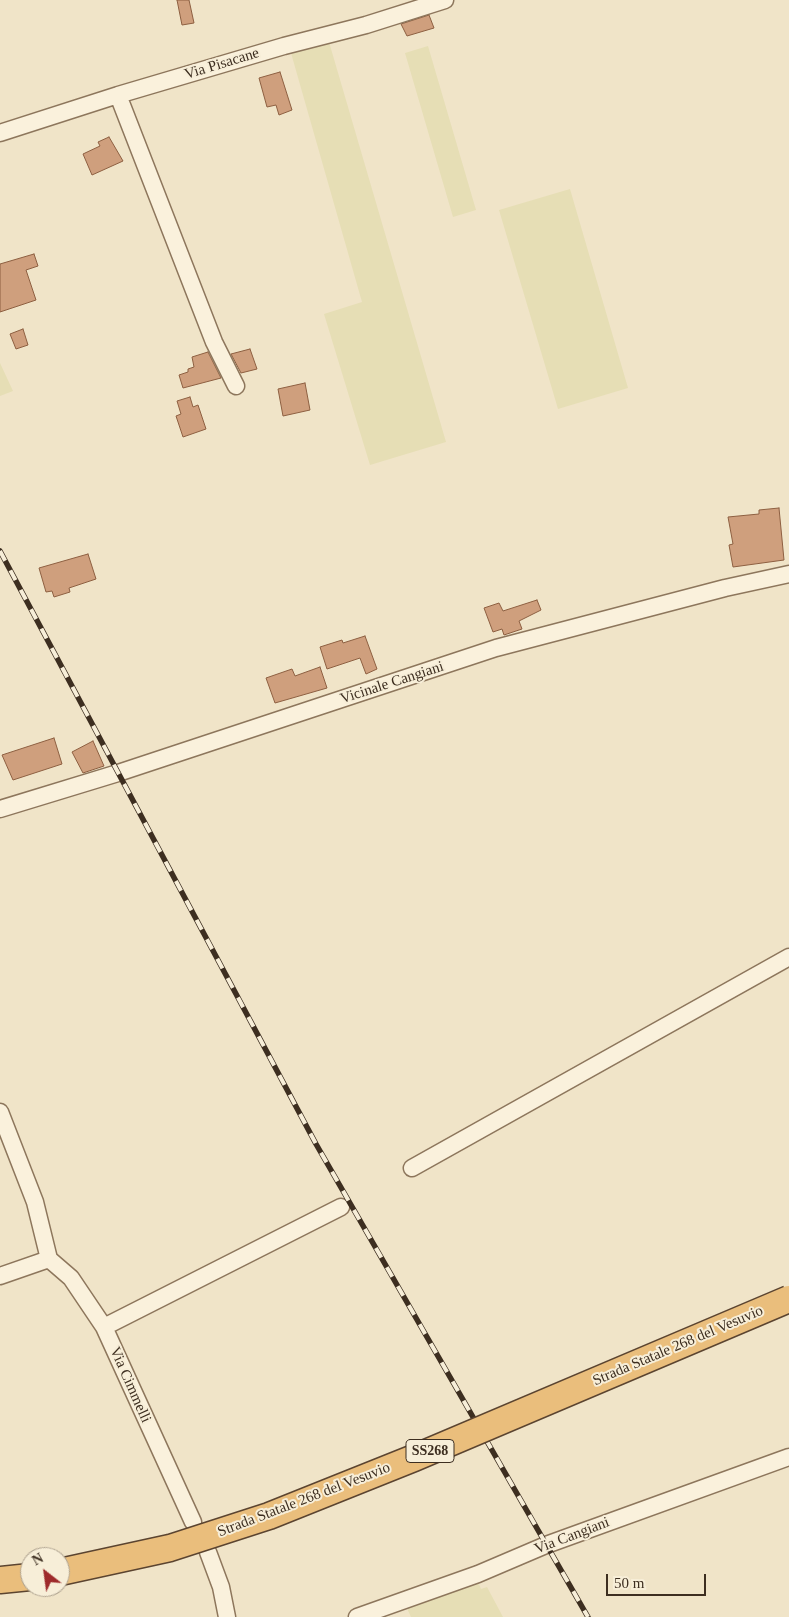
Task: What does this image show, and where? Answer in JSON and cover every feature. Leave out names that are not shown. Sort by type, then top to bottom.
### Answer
[{"type":"highway","name":"Strada Statale 268 del Vesuvio","points":[[70,1570],[170,1548],[269,1516],[414,1458],[789,1299]]},
{"type":"highway","points":[[0,1580],[20,1578]]},
{"type":"street","name":"Via Pisacane","points":[[0,133],[284,46],[366,26],[445,0]]},
{"type":"street","points":[[118,96],[214,342],[236,386]]},
{"type":"street","name":"Vicinale Cangiani","points":[[0,809],[112,775],[496,648],[725,588],[789,574]]},
{"type":"street","points":[[412,1168],[789,957]]},
{"type":"street","points":[[0,1112],[35,1202],[49,1258],[0,1276]]},
{"type":"street","points":[[104,1326],[341,1207]]},
{"type":"street","name":"Via Cimmelli","points":[[49,1258],[71,1278],[104,1326],[193,1522]]},
{"type":"street","name":"Via Cangiani","points":[[357,1617],[478,1574],[556,1541],[789,1457]]},
{"type":"street","points":[[208,1552],[220,1587],[227,1617]]},
{"type":"shaded area","points":[[329,42],[446,442],[370,465],[324,314],[362,302],[291,53]]},
{"type":"shaded area","points":[[428,46],[476,210],[453,217],[405,53]]},
{"type":"shaded area","points":[[570,189],[628,388],[558,409],[499,210]]},
{"type":"shaded area","points":[[0,363],[13,391],[0,396]]},
{"type":"shaded area","points":[[476,1577],[481,1589],[487,1587],[503,1617],[411,1617],[405,1604]]},
{"type":"building","points":[[177,0],[189,0],[194,23],[182,25]]},
{"type":"building","points":[[429,15],[434,28],[407,36],[401,24]]},
{"type":"building","points":[[280,72],[292,110],[279,115],[276,105],[267,107],[259,78]]},
{"type":"building","points":[[109,137],[123,161],[92,175],[83,154],[100,146],[98,142]]},
{"type":"building","points":[[34,254],[38,266],[26,270],[36,300],[0,312],[0,264]]},
{"type":"building","points":[[23,329],[28,345],[16,349],[10,334]]},
{"type":"building","points":[[250,349],[257,369],[241,373],[231,354]]},
{"type":"building","points":[[208,352],[221,378],[183,388],[179,375],[188,372],[188,369],[194,367],[192,357]]},
{"type":"building","points":[[305,383],[310,410],[283,416],[278,389]]},
{"type":"building","points":[[190,397],[193,407],[198,405],[206,429],[183,437],[176,416],[181,414],[177,401]]},
{"type":"building","points":[[779,508],[784,560],[733,567],[729,545],[733,544],[728,517],[759,514],[759,510]]},
{"type":"building","points":[[88,554],[96,579],[69,588],[70,592],[54,597],[52,591],[46,592],[39,568]]},
{"type":"building","points":[[537,600],[541,610],[519,621],[522,629],[504,635],[502,629],[493,632],[484,608],[499,603],[503,611]]},
{"type":"building","points":[[365,636],[377,669],[366,674],[360,658],[327,669],[320,647],[342,640],[343,643]]},
{"type":"building","points":[[320,667],[327,688],[275,703],[266,678],[292,669],[295,676]]},
{"type":"building","points":[[54,738],[62,764],[13,780],[2,755]]},
{"type":"building","points":[[93,741],[104,766],[83,773],[72,752]]},
{"type":"railway","points":[[0,551],[316,1144],[588,1617]]}]
